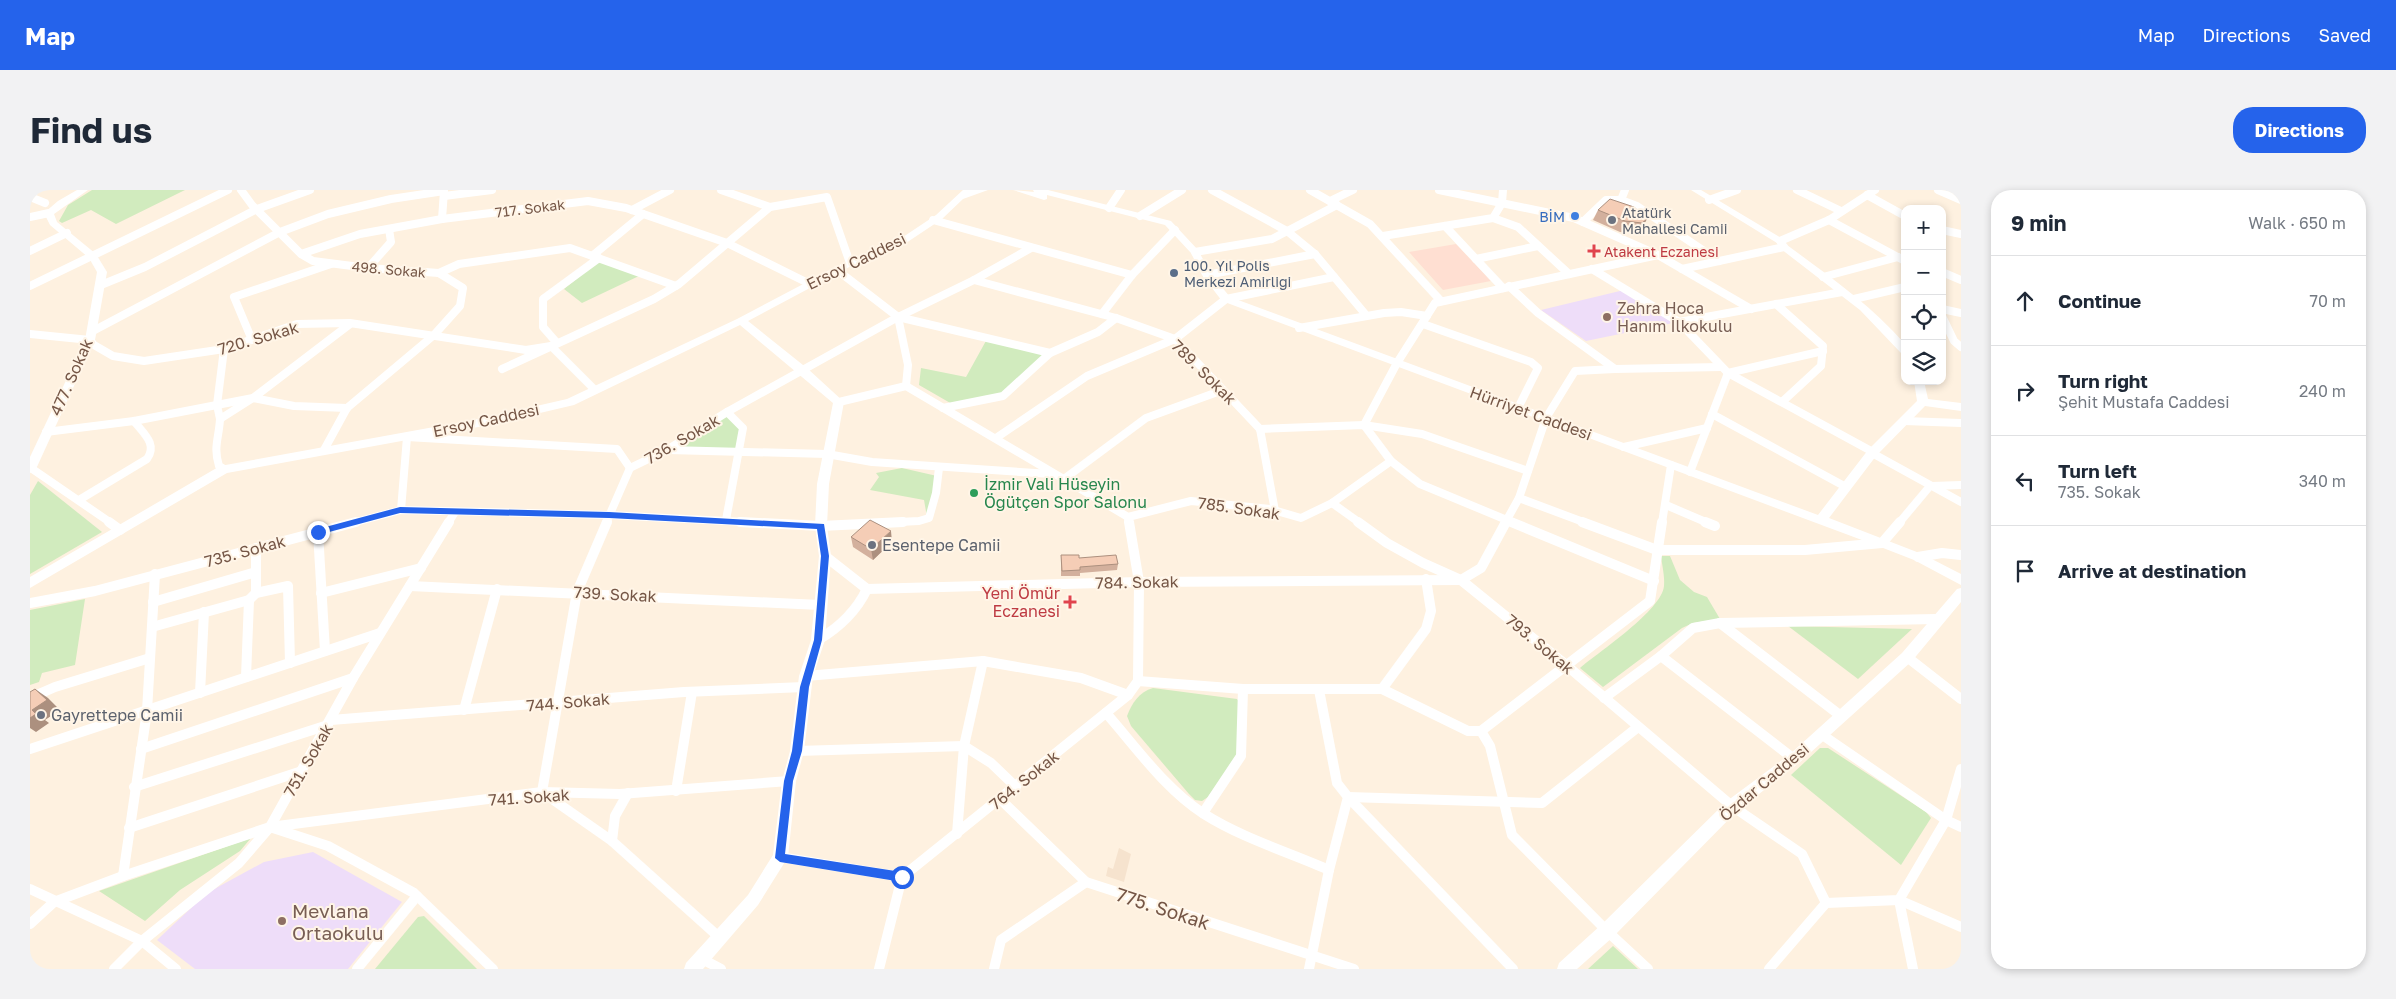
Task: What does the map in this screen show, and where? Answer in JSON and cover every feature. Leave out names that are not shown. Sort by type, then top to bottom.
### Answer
[{"type":"main road","points":[[47,208],[61,203],[84,190]]},
{"type":"main road","name":"Ersoy Caddesi","points":[[30,583],[224,469],[407,437],[489,421],[570,402],[741,321],[808,283],[902,241],[939,217],[956,193],[968,190]]},
{"type":"main road","name":"Ersoy Caddesi","points":[[956,193],[984,190]]},
{"type":"main road","points":[[1017,190],[1175,230]]},
{"type":"main road","name":"Hürriyet Caddesi","points":[[1037,190],[1168,223],[1195,252],[1207,275],[1226,299],[1299,328],[1882,542],[1918,557],[1961,580]]},
{"type":"main road","points":[[1695,190],[1782,244],[1842,292],[1854,299],[1901,346]]},
{"type":"main road","name":"477. Sokak","points":[[30,468],[91,336],[97,296],[102,286],[102,272],[93,256],[53,222],[47,208]]},
{"type":"main road","points":[[692,969],[753,900],[780,858],[789,781],[797,751],[805,682],[818,640],[825,556],[821,526],[828,454],[839,402],[804,370],[741,321]]},
{"type":"main road","points":[[1920,385],[1923,402]]},
{"type":"main road","points":[[1923,402],[1961,407]]},
{"type":"main road","points":[[1820,520],[1873,453],[1923,402]]},
{"type":"main road","name":"Hürriyet Caddesi","points":[[1918,557],[1961,591]]},
{"type":"main road","name":"Özdar Caddesi","points":[[1565,969],[1607,932],[1732,806],[1794,759],[1906,657],[1961,591]]},
{"type":"street","points":[[30,286],[228,190]]},
{"type":"street","name":"498. Sokak","points":[[242,190],[257,209],[301,254],[313,261],[368,268],[439,273],[463,288],[460,306],[434,335],[347,408],[324,450]]},
{"type":"street","points":[[102,286],[145,267],[257,209],[310,190]]},
{"type":"street","points":[[30,334],[91,336],[280,232],[328,214],[400,197],[492,190]]},
{"type":"street","points":[[632,210],[670,190]]},
{"type":"street","points":[[721,190],[770,207],[827,197],[850,263]]},
{"type":"street","points":[[1109,208],[1121,190]]},
{"type":"street","points":[[1140,216],[1182,190]]},
{"type":"street","points":[[1212,190],[1288,231],[1315,254],[1366,315]]},
{"type":"street","points":[[1310,190],[1370,224],[1384,236],[1441,301]]},
{"type":"street","points":[[1195,252],[1272,239],[1288,231],[1352,190]]},
{"type":"street","points":[[1439,190],[1574,218],[1658,255],[1751,309]]},
{"type":"street","points":[[1493,218],[1502,203],[1503,190]]},
{"type":"street","points":[[1620,200],[1625,190]]},
{"type":"street","points":[[1709,200],[1737,190]]},
{"type":"street","points":[[1797,190],[1841,211]]},
{"type":"street","points":[[1682,269],[1782,244],[1829,220],[1875,190]]},
{"type":"street","points":[[1938,190],[1961,200]]},
{"type":"street","points":[[442,219],[444,193]]},
{"type":"street","points":[[1867,195],[1901,214]]},
{"type":"street","points":[[30,197],[47,208],[30,217]]},
{"type":"street","points":[[1583,222],[1606,200],[1620,200],[1637,206],[1718,261]]},
{"type":"street","name":"717. Sokak","points":[[301,254],[360,234],[442,219],[588,201],[632,210],[727,243],[808,283]]},
{"type":"street","points":[[502,369],[654,299],[676,286],[770,207]]},
{"type":"street","points":[[595,390],[554,344],[543,327],[543,299],[596,257],[643,214]]},
{"type":"street","points":[[1384,236],[1493,218],[1518,227],[1568,274]]},
{"type":"street","points":[[932,220],[1132,275]]},
{"type":"street","points":[[1829,220],[1901,259]]},
{"type":"street","points":[[1445,226],[1506,287],[1538,313],[1615,369]]},
{"type":"street","points":[[368,268],[391,242],[389,229]]},
{"type":"street","points":[[1102,314],[1132,275],[1175,230]]},
{"type":"street","points":[[1946,231],[1961,234]]},
{"type":"street","points":[[30,251],[67,233]]},
{"type":"street","points":[[1476,259],[1538,246]]},
{"type":"street","points":[[439,273],[475,261],[570,248],[676,286]]},
{"type":"street","name":"736. Sokak","points":[[542,792],[556,703],[577,592],[630,468],[667,450],[727,412],[898,317],[974,280],[1031,248]]},
{"type":"street","points":[[1207,275],[1315,254]]},
{"type":"street","points":[[1364,425],[1397,363],[1435,303],[1658,255]]},
{"type":"street","points":[[1823,277],[1901,259]]},
{"type":"street","points":[[252,340],[234,297],[334,263]]},
{"type":"street","points":[[1592,269],[1679,322],[1728,374],[1961,502]]},
{"type":"street","points":[[837,270],[898,317],[1050,353]]},
{"type":"street","points":[[1946,273],[1961,280]]},
{"type":"street","points":[[996,438],[1087,376],[1175,339],[1226,299],[1334,277]]},
{"type":"street","name":"789. Sokak","points":[[974,280],[1116,318],[1175,339],[1260,428]]},
{"type":"street","points":[[1854,299],[1901,288]]},
{"type":"street","points":[[1679,322],[1842,292]]},
{"type":"street","points":[[1776,304],[1823,346],[1821,366],[1782,402]]},
{"type":"street","points":[[1946,310],[1961,313]]},
{"type":"street","points":[[1299,328],[1366,315],[1401,312],[1427,316]]},
{"type":"street","points":[[898,317],[908,366],[906,386]]},
{"type":"street","points":[[943,408],[1003,396],[1050,353],[1098,332],[1116,318]]},
{"type":"street","name":"720. Sokak","points":[[91,336],[94,345],[113,356],[144,361],[224,349],[297,324],[350,324],[526,350],[554,344]]},
{"type":"street","points":[[220,419],[252,398],[350,324]]},
{"type":"street","points":[[1423,324],[1532,362],[1538,368],[1518,408]]},
{"type":"street","points":[[1946,324],[1954,341],[1961,347]]},
{"type":"street","points":[[224,349],[217,405],[220,419],[220,437],[214,451],[219,466],[224,469]]},
{"type":"street","points":[[1728,374],[1823,351]]},
{"type":"street","points":[[1461,580],[1481,568],[1519,498],[1546,418],[1575,371],[1721,367]]},
{"type":"street","points":[[1690,472],[1728,374]]},
{"type":"street","points":[[839,402],[906,386],[1119,513],[1128,516],[1139,582],[1138,681],[1243,690],[1382,689],[1468,731],[1481,731],[1650,602],[1671,465]]},
{"type":"street","points":[[1064,479],[1146,418],[1223,390]]},
{"type":"street","points":[[46,432],[134,421],[252,398],[294,406],[347,408]]},
{"type":"street","points":[[726,520],[743,428],[727,412]]},
{"type":"street","points":[[1712,414],[1846,487]]},
{"type":"street","points":[[80,500],[147,459],[152,452],[152,445],[134,421]]},
{"type":"street","points":[[1904,421],[1961,423]]},
{"type":"street","points":[[1364,425],[1391,461],[1420,484],[1654,581]]},
{"type":"street","points":[[1275,510],[1260,428],[1364,425],[1422,434],[1528,471]]},
{"type":"street","points":[[1624,447],[1707,428]]},
{"type":"street","points":[[400,510],[407,437],[617,449],[630,468]]},
{"type":"street","points":[[667,450],[828,454],[872,462],[939,468],[1054,474]]},
{"type":"street","name":"785. Sokak","points":[[1128,516],[1191,501],[1275,510],[1301,518],[1332,504],[1391,461]]},
{"type":"street","points":[[30,468],[80,500],[120,530]]},
{"type":"street","name":"735. Sokak","points":[[30,603],[39,603],[95,591],[400,510],[609,515],[821,526],[916,522],[929,518],[936,493],[939,468]]},
{"type":"street","points":[[1519,498],[1657,550],[1805,550],[1844,548],[1882,542],[1931,486],[1961,485]]},
{"type":"street","name":"793. Sokak","points":[[1332,504],[1387,543],[1423,564],[1461,580],[1566,665],[1732,806],[1802,854],[1826,903]]},
{"type":"street","points":[[1666,505],[1714,526]]},
{"type":"street","name":"751. Sokak","points":[[114,969],[142,940],[239,863],[270,827],[330,723],[353,678],[455,512]]},
{"type":"street","points":[[318,532],[325,651]]},
{"type":"street","points":[[256,548],[256,593]]},
{"type":"street","points":[[1918,557],[1942,553],[1961,555]]},
{"type":"street","points":[[818,640],[835,631],[859,607],[867,589],[825,556]]},
{"type":"street","points":[[321,593],[421,568]]},
{"type":"street","points":[[153,602],[256,572]]},
{"type":"street","points":[[123,876],[134,787],[147,711],[155,574]]},
{"type":"street","points":[[1382,689],[1426,629],[1431,611],[1426,579]]},
{"type":"street","name":"784. Sokak","points":[[867,589],[1139,582],[1461,580]]},
{"type":"street","points":[[152,627],[249,600],[256,593],[288,586],[290,663]]},
{"type":"street","name":"739. Sokak","points":[[410,586],[577,592],[820,605]]},
{"type":"street","points":[[464,710],[497,589]]},
{"type":"street","points":[[246,678],[249,600]]},
{"type":"street","points":[[200,693],[204,612]]},
{"type":"street","points":[[1604,698],[1661,656],[1693,628],[1720,624],[1937,619]]},
{"type":"street","points":[[1720,624],[1841,716]]},
{"type":"street","points":[[30,749],[380,633]]},
{"type":"street","points":[[1661,656],[1794,759]]},
{"type":"street","points":[[1906,657],[1961,698]]},
{"type":"street","points":[[30,698],[55,687],[150,658]]},
{"type":"street","points":[[957,834],[964,746],[983,661]]},
{"type":"street","name":"744. Sokak","points":[[134,787],[330,723],[805,682],[983,661],[1081,678],[1128,695]]},
{"type":"street","points":[[141,749],[353,678]]},
{"type":"street","name":"764. Sokak","points":[[902,877],[1001,800],[1128,695],[1138,681]]},
{"type":"street","points":[[1204,813],[1241,756],[1243,690]]},
{"type":"street","points":[[1319,690],[1337,783],[1348,797],[1513,969]]},
{"type":"street","points":[[676,791],[692,692]]},
{"type":"street","points":[[1106,713],[1168,783],[1204,813],[1233,829],[1329,870]]},
{"type":"street","points":[[1348,797],[1505,803],[1542,802],[1638,727]]},
{"type":"street","points":[[1481,731],[1490,746],[1512,836],[1607,932],[1648,969]]},
{"type":"street","points":[[1821,734],[1946,820],[1961,827]]},
{"type":"street","points":[[797,751],[964,746],[992,763],[1016,787]]},
{"type":"street","points":[[1913,969],[1899,900],[1946,820],[1961,768]]},
{"type":"street","points":[[129,828],[302,772]]},
{"type":"street","name":"741. Sokak","points":[[54,902],[123,876],[270,827],[542,792],[628,793],[676,791],[789,781]]},
{"type":"street","points":[[542,792],[612,841],[720,938]]},
{"type":"street","points":[[612,841],[612,820],[622,800],[628,793]]},
{"type":"street","points":[[1309,969],[1329,870],[1348,797]]},
{"type":"street","name":"775. Sokak","points":[[1001,800],[1086,882],[1354,969]]},
{"type":"street","points":[[270,827],[328,846],[416,896],[492,969]]},
{"type":"street","points":[[780,858],[902,877],[879,969]]},
{"type":"street","points":[[994,969],[1001,940],[1086,882]]},
{"type":"street","points":[[30,889],[54,902],[142,940],[176,969]]},
{"type":"street","points":[[357,969],[416,896]]},
{"type":"street","points":[[1769,969],[1826,903],[1899,900],[1961,928]]},
{"type":"street","points":[[30,924],[54,902]]},
{"type":"street","points":[[702,959],[721,969]]},
{"type":"shaded area","points":[[1456,244],[1491,281],[1443,290],[1409,252]]},
{"type":"shaded area","name":"Zehra Hoca Hanım İlkokulu","points":[[1624,290],[1673,323],[1586,341],[1541,310]]},
{"type":"shaded area","points":[[1119,848],[1131,854],[1124,882],[1106,876],[1108,867],[1113,869]]},
{"type":"shaded area","name":"Mevlana Ortaokulu","points":[[313,852],[402,902],[348,969],[195,969],[157,940],[207,893],[264,862]]},
{"type":"green space","points":[[92,190],[185,190],[116,224],[91,210],[62,223],[59,221],[68,205]]},
{"type":"green space","points":[[599,261],[639,276],[582,303],[564,289]]},
{"type":"green space","points":[[987,339],[1047,353],[1002,394],[952,404],[919,385],[921,368],[966,377]]},
{"type":"green space","points":[[727,415],[740,429],[737,450],[675,448]]},
{"type":"green space","points":[[902,468],[937,476],[927,517],[924,500],[870,490],[879,477],[876,473]]},
{"type":"green space","points":[[38,481],[102,532],[30,574],[30,495]]},
{"type":"green space","points":[[1661,556],[1670,556],[1680,580],[1694,592],[1707,597],[1720,619],[1693,623],[1682,628],[1603,687],[1580,668],[1642,618],[1661,596],[1664,586],[1664,575]]},
{"type":"green space","points":[[85,599],[75,665],[42,673],[39,682],[30,685],[30,610]]},
{"type":"green space","points":[[1788,626],[1912,629],[1858,679]]},
{"type":"green space","points":[[1153,688],[1237,699],[1239,702],[1237,754],[1208,797],[1202,801],[1195,800],[1189,794],[1131,726],[1127,716],[1131,707],[1140,695]]},
{"type":"green space","points":[[1820,748],[1828,748],[1926,812],[1931,818],[1901,865],[1791,775]]},
{"type":"green space","points":[[251,838],[240,851],[180,890],[145,921],[99,891]]},
{"type":"green space","points":[[424,916],[477,969],[375,969],[418,917]]},
{"type":"green space","points":[[1613,946],[1638,969],[1588,969]]},
{"type":"building","points":[[1610,199],[1634,207],[1647,219],[1642,223],[1625,221],[1598,210]]},
{"type":"building","points":[[870,520],[891,531],[871,549],[851,537]]},
{"type":"building","points":[[1061,555],[1079,555],[1079,558],[1116,555],[1118,564],[1080,567],[1080,570],[1062,571]]},
{"type":"building","points":[[35,689],[47,700],[32,710],[36,714],[30,718],[30,692]]},
{"type":"place","name":"BİM","points":[[1575,216]]},
{"type":"place","name":"Atatürk Mahallesi Camii","points":[[1612,220]]},
{"type":"place","name":"Atakent Eczanesi","points":[[1594,251]]},
{"type":"place","name":"100. Yıl Polis Merkezi Amirliği","points":[[1174,273]]},
{"type":"place","name":"Zehra Hoca Hanım İlkokulu","points":[[1607,317]]},
{"type":"place","name":"İzmir Vali Hüseyin Öğütçen Spor Salonu","points":[[974,493]]},
{"type":"place","name":"Esentepe Camii","points":[[872,545]]},
{"type":"place","name":"Yeni Ömür Eczanesi","points":[[1070,602]]},
{"type":"place","name":"Gayrettepe Camii","points":[[41,715]]},
{"type":"place","name":"Mevlana Ortaokulu","points":[[282,921]]},
{"type":"route","points":[[318,532],[400,510],[609,515],[821,526],[825,556],[818,640],[804,687],[797,751],[789,781],[780,858],[902,877]]}]
